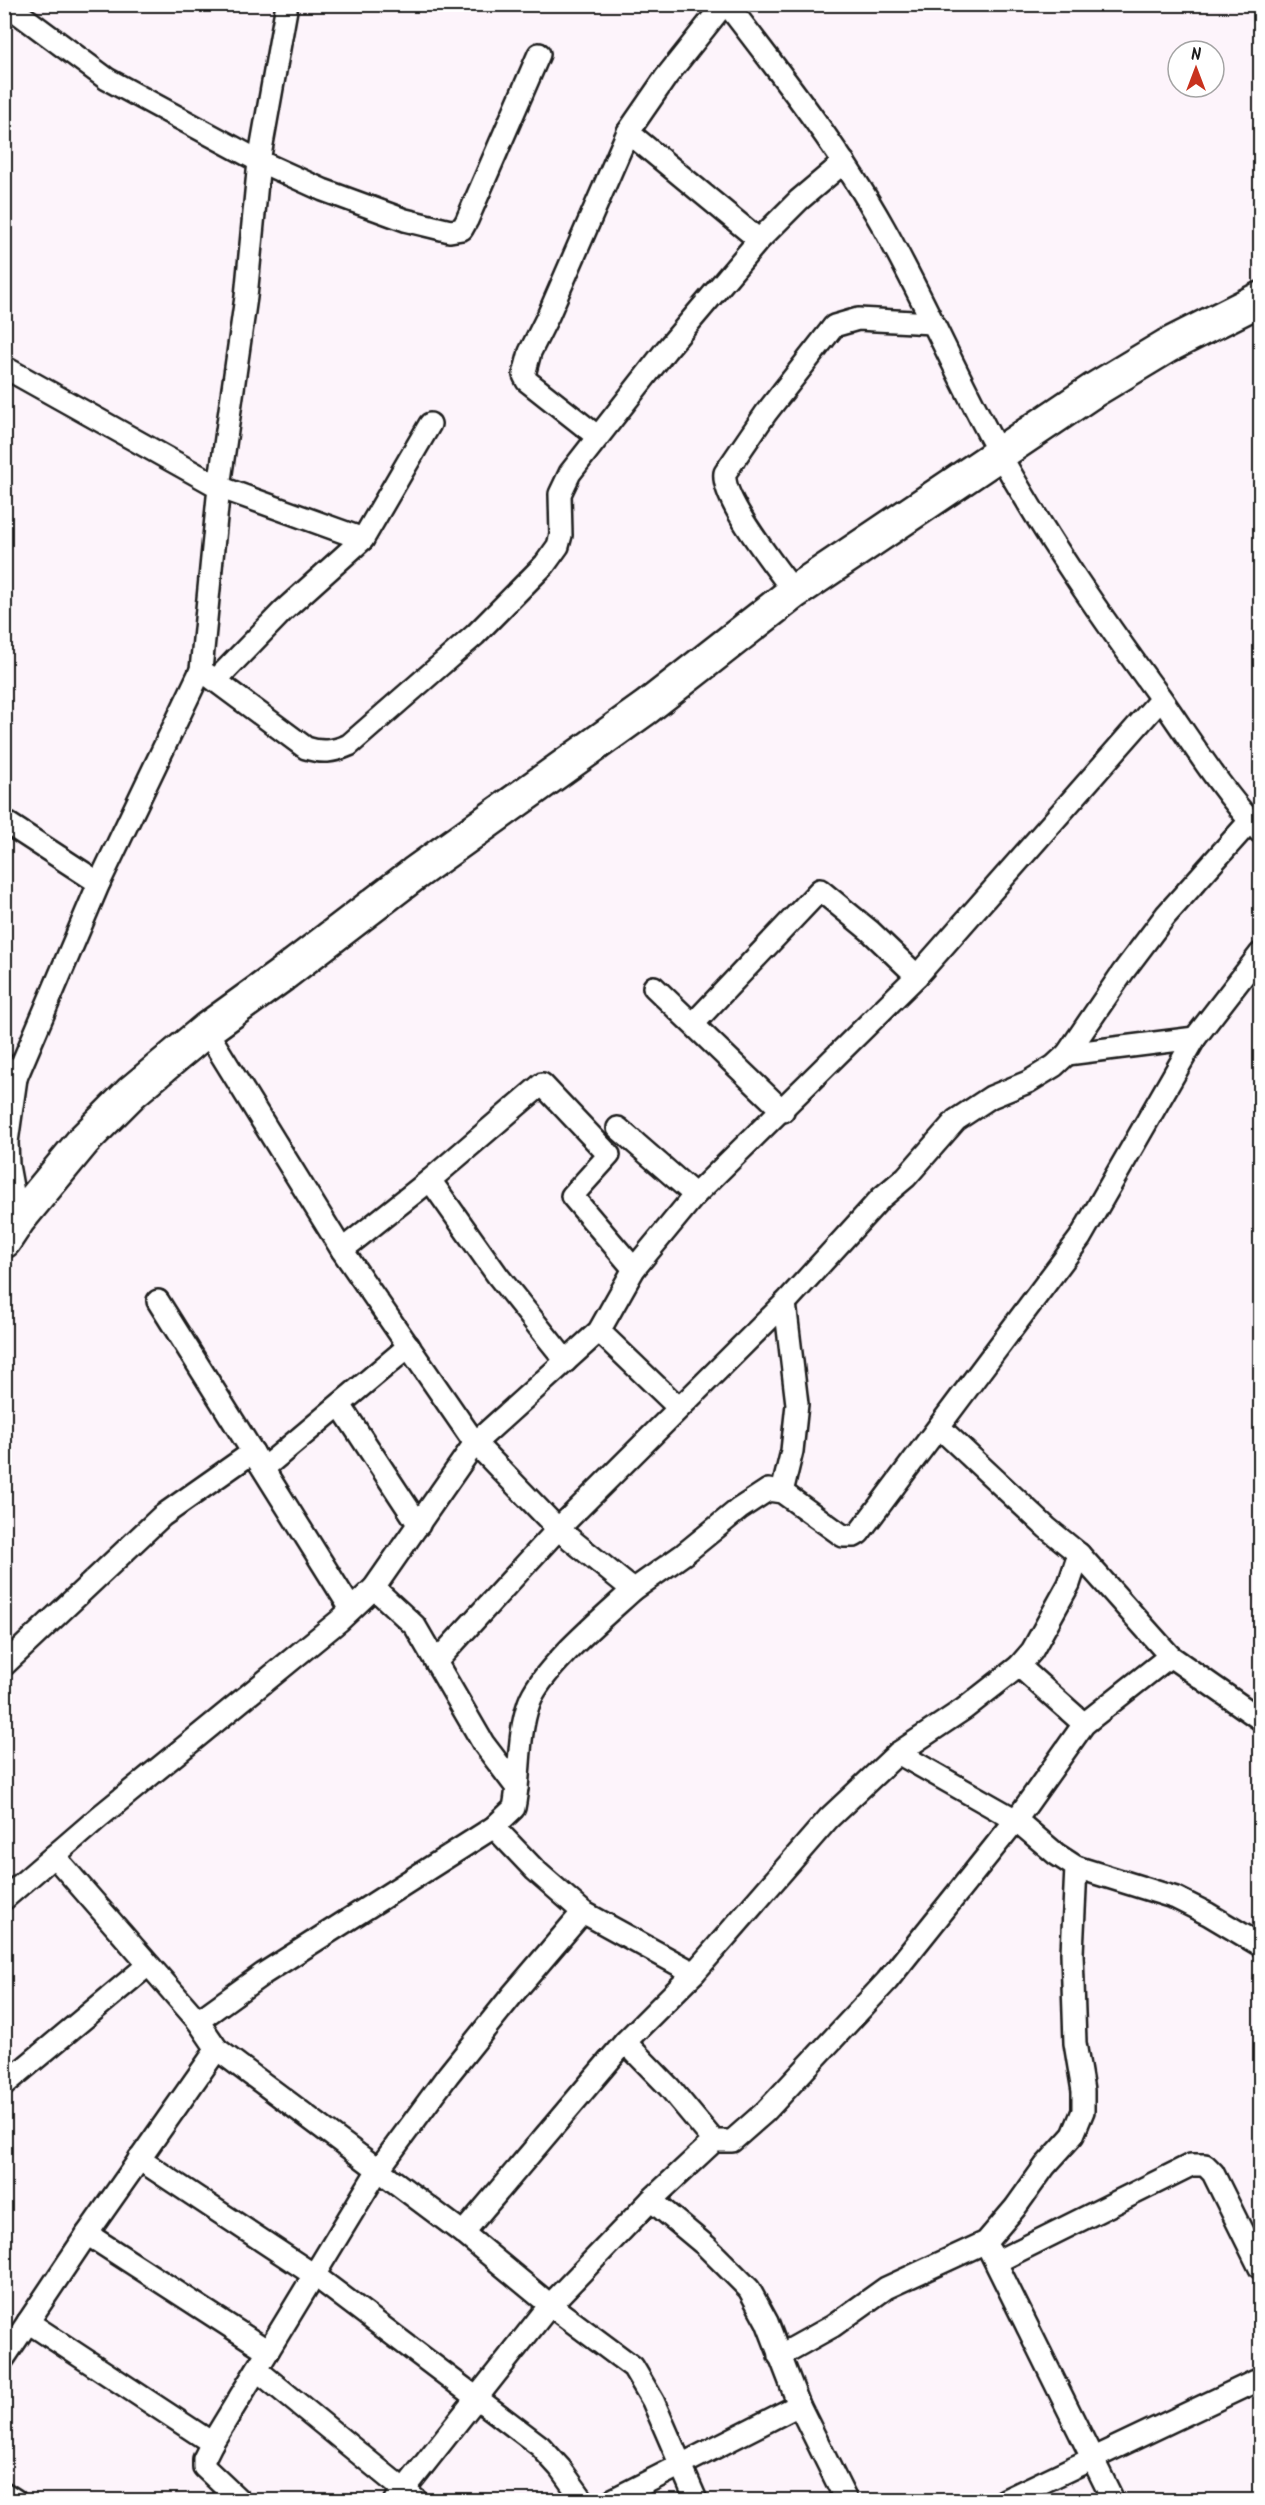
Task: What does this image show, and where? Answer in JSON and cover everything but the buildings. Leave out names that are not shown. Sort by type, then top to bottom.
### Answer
[{"type":"main road","points":[[11,1230],[84,1140],[132,1092],[206,1030],[414,874],[647,707],[794,592],[1094,390],[1167,346],[1260,298]]},
{"type":"street","points":[[6,4],[106,79],[259,161],[323,190],[405,220],[455,231],[462,229],[467,220],[538,54]]},
{"type":"street","points":[[208,675],[219,487],[246,297],[259,161],[287,4]]},
{"type":"street","points":[[436,1662],[558,1530],[785,1303],[881,1198],[906,1178],[956,1120],[991,1096],[1028,1082],[1054,1066],[1067,1054],[1123,972],[1166,915],[1255,827],[1198,754],[1105,623],[1061,556],[999,453],[884,228],[844,162],[802,102],[726,4],[666,77],[628,132],[530,352],[524,375],[527,381],[598,437]]},
{"type":"street","points":[[628,132],[759,240]]},
{"type":"street","points":[[208,675],[306,748],[327,752],[349,745],[475,635],[545,564],[558,546],[561,535],[560,494],[564,483],[598,437],[666,350],[759,240],[799,200],[844,162]]},
{"type":"street","points":[[794,592],[740,516],[723,481],[725,473],[766,413],[834,326],[858,319],[932,323]]},
{"type":"street","points":[[4,367],[219,487],[363,539]]},
{"type":"street","points":[[11,1230],[7,1142],[10,1071],[99,883],[208,675],[363,539],[430,423]]},
{"type":"street","points":[[4,1899],[374,1588],[475,1443],[599,1331],[634,1269],[695,1195],[783,1111],[917,976],[1161,699]]},
{"type":"street","points":[[4,821],[99,883]]},
{"type":"street","points":[[694,1023],[820,890],[870,931],[917,976]]},
{"type":"street","points":[[198,2021],[263,1974],[494,1827],[514,1808],[518,1759],[528,1704],[539,1682],[633,1590],[684,1554],[740,1509],[768,1490],[782,1492],[843,1536],[854,1536],[859,1533],[940,1428],[1080,1238],[1196,1038],[1260,954]]},
{"type":"street","points":[[654,987],[783,1111]]},
{"type":"street","points":[[206,1030],[342,1250],[475,1443],[558,1530],[633,1590]]},
{"type":"street","points":[[1067,1054],[1196,1038]]},
{"type":"street","points":[[342,1250],[430,1180],[542,1084],[609,1155],[572,1196],[634,1269]]},
{"type":"street","points":[[618,1128],[695,1195]]},
{"type":"street","points":[[430,1180],[498,1276],[566,1360]]},
{"type":"street","points":[[158,1301],[351,1609]]},
{"type":"street","points":[[782,1492],[792,1451],[797,1404],[785,1303]]},
{"type":"street","points":[[599,1331],[679,1408]]},
{"type":"street","points":[[4,1665],[162,1516],[258,1460],[340,1405],[410,1346]]},
{"type":"street","points":[[340,1405],[419,1525]]},
{"type":"street","points":[[940,1428],[1047,1528],[1079,1554],[1170,1656],[1260,1719]]},
{"type":"street","points":[[463,2233],[626,2042],[694,1973],[828,1818],[898,1753],[964,1709],[1019,1666],[1032,1651],[1052,1616],[1069,1584],[1079,1554]]},
{"type":"street","points":[[374,1588],[415,1626],[483,1743],[517,1788]]},
{"type":"street","points":[[257,2370],[405,2497],[476,2399],[550,2306],[651,2200],[714,2141],[732,2141],[781,2096],[887,1981],[1016,1820],[1084,1724],[1170,1656]]},
{"type":"street","points":[[1019,1666],[1084,1724]]},
{"type":"street","points":[[898,1753],[1016,1820],[1056,1854],[1076,1867],[1176,1898],[1260,1945]]},
{"type":"street","points":[[494,1827],[535,1870],[583,1912],[694,1973]]},
{"type":"street","points":[[54,1856],[198,2021],[217,2049],[463,2233],[550,2306],[633,2367],[654,2401],[696,2500]]},
{"type":"street","points":[[779,2356],[833,2326],[886,2288],[986,2242],[1015,2208],[1045,2166],[1074,2135],[1083,2111],[1083,2091],[1075,2043],[1072,1953],[1076,1867]]},
{"type":"street","points":[[239,2500],[204,2467],[204,2459],[212,2443],[378,2170],[448,2075],[583,1912]]},
{"type":"street","points":[[4,2085],[148,1965]]},
{"type":"street","points":[[626,2042],[669,2087],[714,2141]]},
{"type":"street","points":[[4,2358],[87,2234],[217,2049]]},
{"type":"street","points":[[139,2159],[314,2275],[540,2446],[560,2468],[583,2500]]},
{"type":"street","points":[[996,2262],[1191,2165],[1205,2165],[1213,2173],[1260,2268]]},
{"type":"street","points":[[651,2200],[706,2246],[749,2289],[767,2322],[799,2405],[846,2500]]},
{"type":"street","points":[[87,2234],[268,2351]]},
{"type":"street","points":[[986,2242],[1113,2500]]},
{"type":"street","points":[[28,2322],[212,2443]]},
{"type":"street","points":[[1005,2500],[1260,2379]]},
{"type":"street","points":[[612,2500],[799,2405]]},
{"type":"street","points":[[4,2493],[15,2500]]}]
